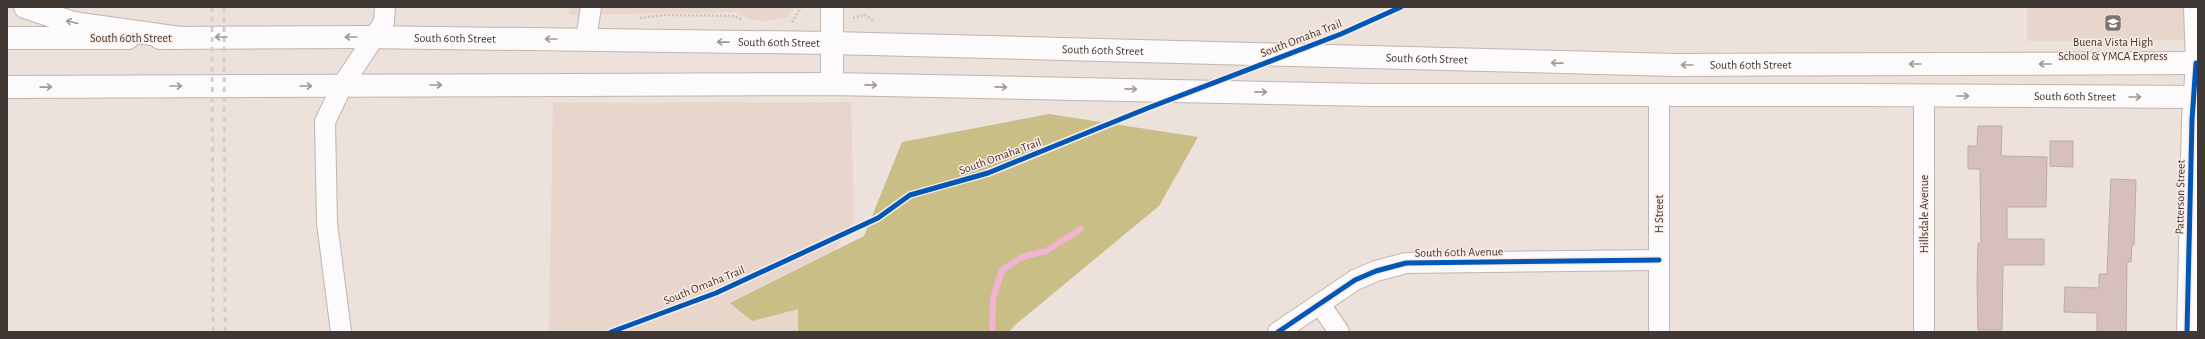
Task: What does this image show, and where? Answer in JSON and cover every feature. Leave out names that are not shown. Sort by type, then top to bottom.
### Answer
[{"type":"main road","points":[[25,7],[73,23],[180,38]]},
{"type":"main road","points":[[832,7],[832,84]]},
{"type":"main road","name":"South 60th Street","points":[[7,38],[376,37],[586,39],[832,43],[1653,64],[1832,66],[2197,62]]},
{"type":"main road","name":"South 60th Street","points":[[7,87],[832,84],[1365,94],[2196,97]]},
{"type":"street","points":[[341,332],[327,223],[325,122],[342,86],[376,37],[384,22],[385,7]]},
{"type":"street","points":[[586,39],[587,21],[591,7]]},
{"type":"street","name":"Patterson Street","points":[[2187,332],[2197,62],[2194,7]]},
{"type":"street","name":"H Street","points":[[1659,95],[1659,332]]},
{"type":"street","name":"Hillsdale Avenue","points":[[1924,95],[1924,332]]},
{"type":"street","name":"South 60th Avenue","points":[[1278,332],[1355,280],[1376,271],[1406,263],[1659,260]]},
{"type":"street","points":[[1320,304],[1338,332]]},
{"type":"path","points":[[791,24],[801,7]]},
{"type":"shaded area","points":[[568,7],[795,7],[787,18],[762,21],[752,20],[736,12],[570,15]]},
{"type":"shaded area","name":"Buena Vista High School & YMCA Express","points":[[2027,7],[2198,7],[2198,40],[2027,41]]},
{"type":"shaded area","points":[[851,102],[854,220],[798,309],[798,332],[549,332],[553,103]]},
{"type":"shaded area","points":[[1049,114],[1198,137],[1159,206],[1015,325],[1009,332],[798,332],[798,309],[752,321],[730,303],[864,236],[902,142]]},
{"type":"building","points":[[1978,126],[2002,126],[2001,156],[2047,157],[2046,207],[2007,207],[2007,239],[2044,239],[2044,265],[2003,265],[2002,330],[1978,330],[1978,243],[1981,243],[1980,169],[1968,169],[1968,146],[1977,146]]},
{"type":"building","points":[[2050,141],[2073,141],[2073,167],[2050,166]]},
{"type":"building","points":[[2111,179],[2136,180],[2134,245],[2132,245],[2131,262],[2127,262],[2126,332],[2097,332],[2097,313],[2064,312],[2065,287],[2099,288],[2099,274],[2107,274]]},
{"type":"waterway","points":[[992,332],[993,299],[1002,270],[1022,257],[1046,251],[1081,229]]},
{"type":"railway","points":[[212,7],[213,332]]},
{"type":"railway","points":[[224,7],[225,332]]},
{"type":"cycle path","name":"South Omaha Trail","points":[[611,332],[716,293],[878,218],[910,195],[988,173],[1148,108],[1341,34],[1401,7]]},
{"type":"cycle path","points":[[2187,332],[2192,120],[2196,63]]},
{"type":"cycle path","points":[[1278,332],[1355,280],[1376,271],[1406,263],[1659,260]]},
{"type":"place","name":"Buena Vista High School & YMCA Express","points":[[2113,23]]}]
